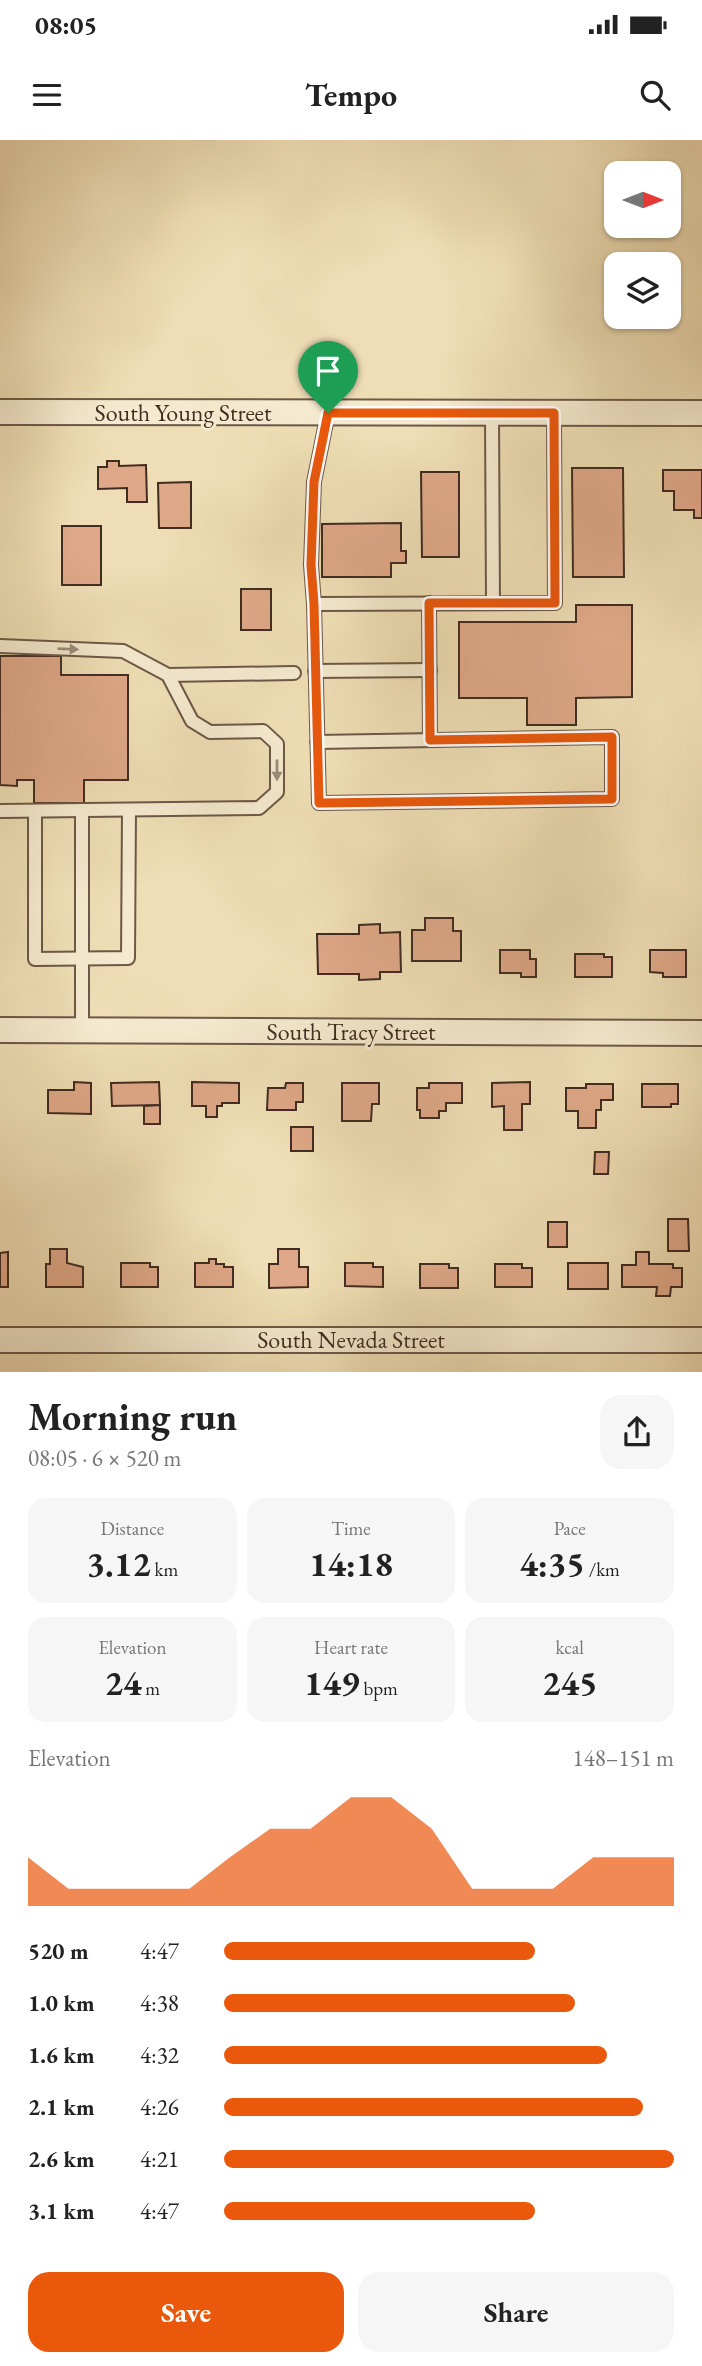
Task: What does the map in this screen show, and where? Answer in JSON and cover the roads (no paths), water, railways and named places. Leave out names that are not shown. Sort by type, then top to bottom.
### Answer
[{"type":"street","name":"South Young Street","points":[[0,412],[702,413]]},
{"type":"street","name":"South Tracy Street","points":[[0,1030],[702,1033]]},
{"type":"street","name":"South Nevada Street","points":[[0,1340],[702,1340]]},
{"type":"lane","points":[[317,742],[612,737],[612,799],[319,803],[311,565],[314,482],[328,413]]},
{"type":"lane","points":[[492,413],[494,603]]},
{"type":"lane","points":[[314,604],[555,603],[554,413]]},
{"type":"lane","points":[[429,603],[430,740]]},
{"type":"lane","points":[[0,646],[123,651],[168,676],[294,673]]},
{"type":"lane","points":[[315,671],[430,670]]},
{"type":"lane","points":[[0,811],[258,808],[277,792],[277,744],[263,732],[211,732],[192,721],[168,676]]},
{"type":"lane","points":[[82,810],[82,1031]]},
{"type":"lane","points":[[35,811],[36,959],[128,958],[129,810]]}]
